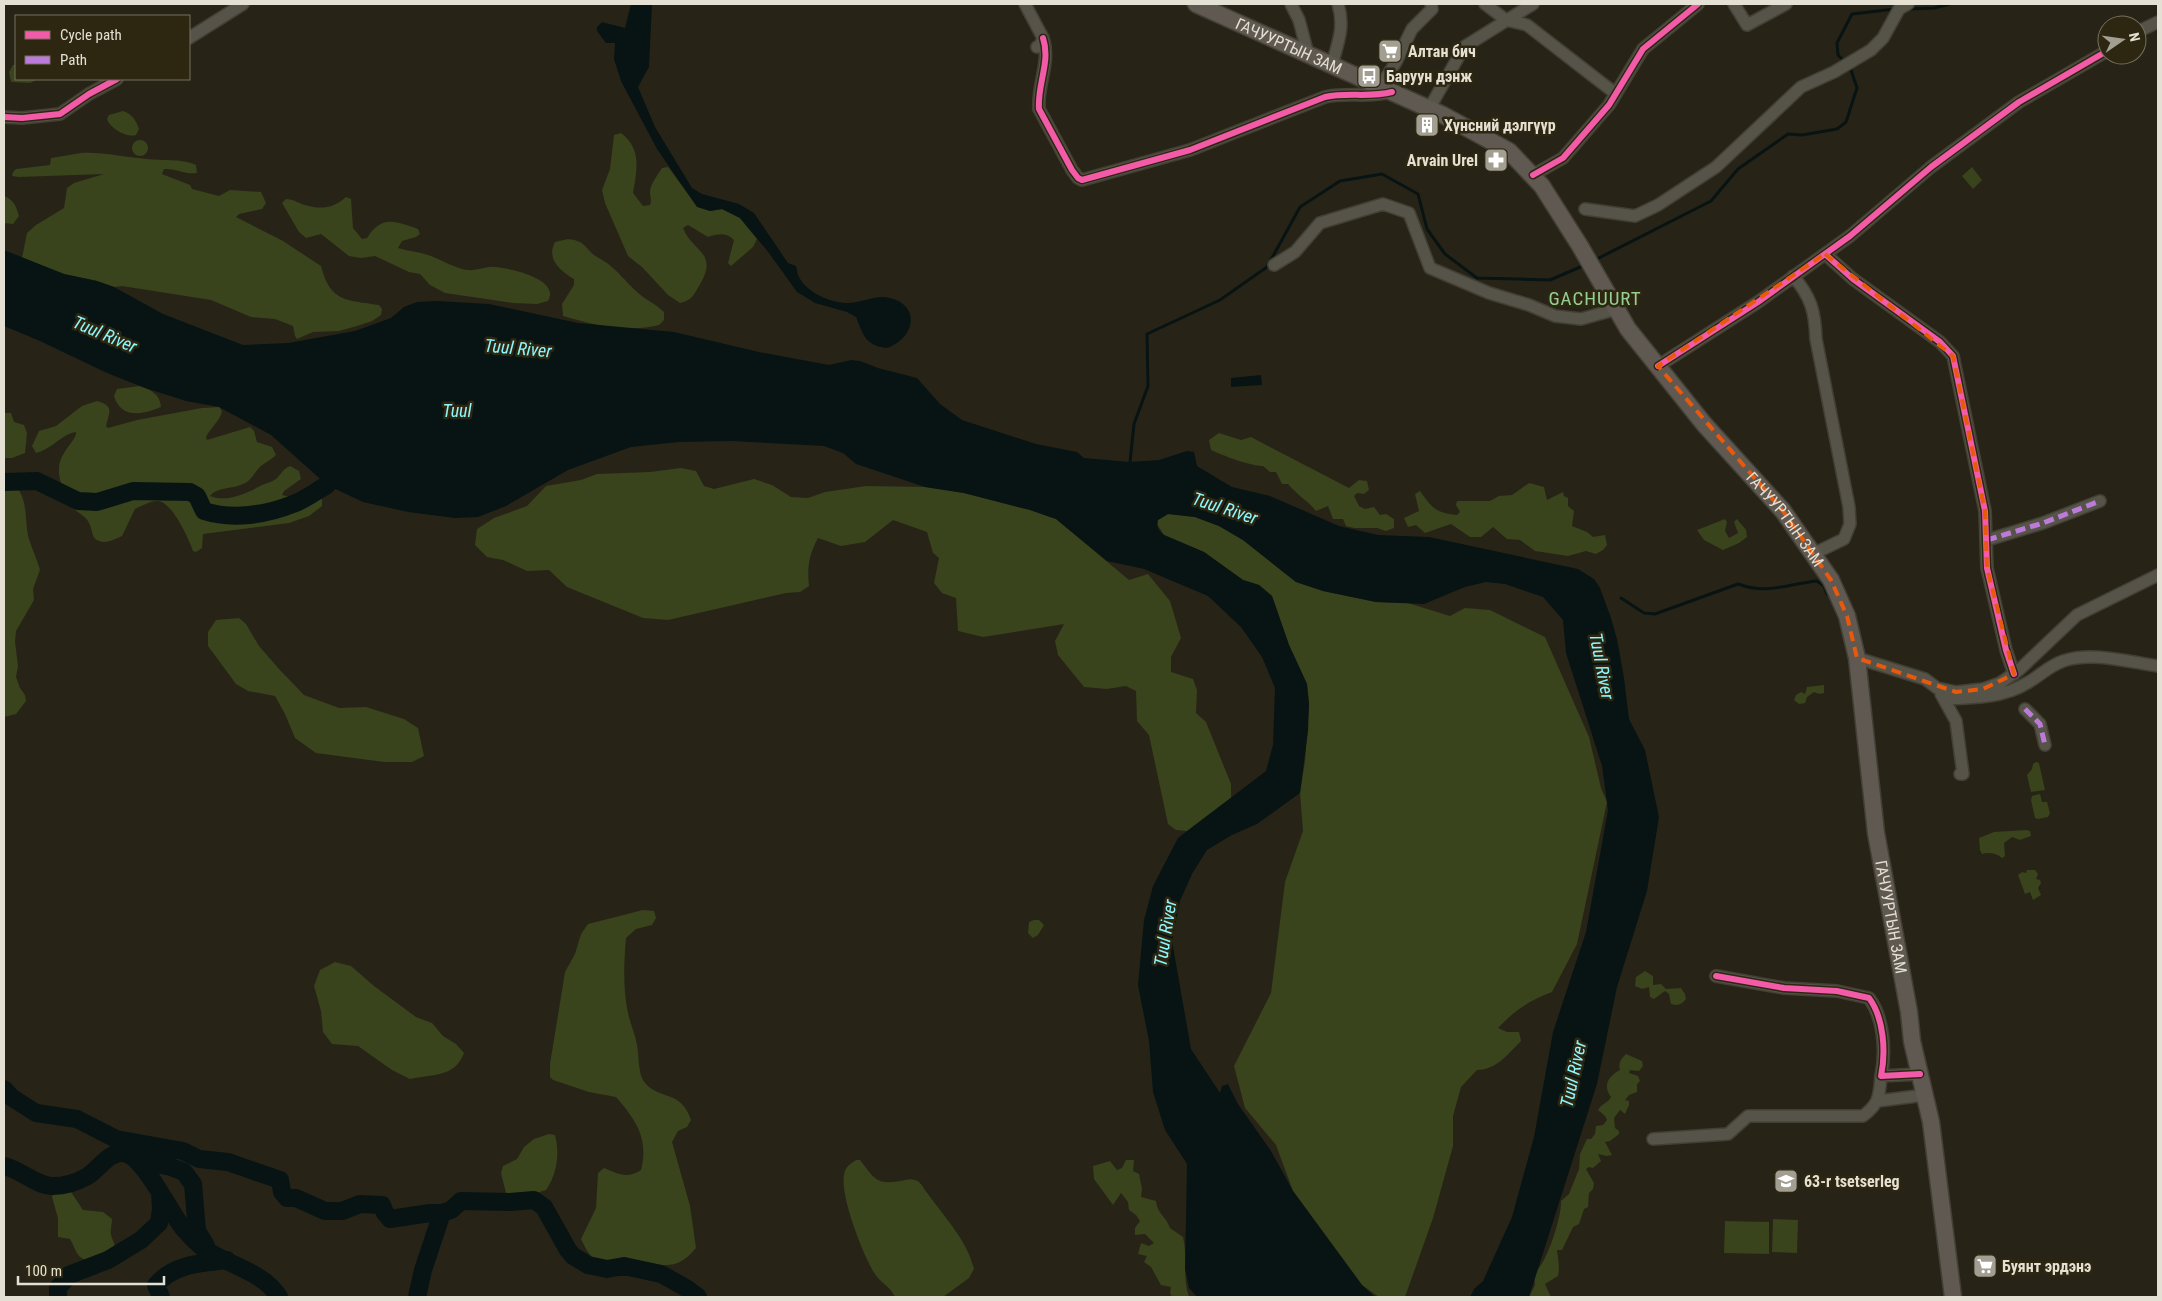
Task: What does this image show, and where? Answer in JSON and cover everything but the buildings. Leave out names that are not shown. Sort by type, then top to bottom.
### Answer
[{"type":"main road","name":"ГАЧУУРТЫН ЗАМ","points":[[1196,4],[1226,11],[1308,54],[1429,109],[1509,151],[1533,175],[1580,246],[1628,329],[1704,424],[1783,511],[1831,580],[1847,616],[1857,658],[1876,832],[1920,1074],[1931,1122],[1953,1297]]},
{"type":"street","points":[[190,37],[243,4]]},
{"type":"street","points":[[1025,4],[1040,43],[1046,50],[1046,62],[1038,98],[1039,108],[1072,170],[1082,180],[1190,150],[1325,97],[1338,94],[1371,95],[1386,89],[1412,29],[1420,19],[1429,14],[1432,9],[1431,4]]},
{"type":"street","points":[[1291,4],[1299,20],[1308,54]]},
{"type":"street","points":[[1332,65],[1342,26],[1338,4]]},
{"type":"street","points":[[1429,109],[1464,48],[1533,4]]},
{"type":"street","points":[[1533,175],[1563,158],[1609,105],[1644,49],[1698,4]]},
{"type":"street","points":[[1734,4],[1746,25],[1786,4]]},
{"type":"street","points":[[1585,209],[1635,216],[1658,205],[1716,167],[1802,88],[1871,50],[1883,38],[1899,9],[1908,4]]},
{"type":"street","points":[[1486,5],[1506,20],[1527,26],[1616,94]]},
{"type":"street","points":[[1658,366],[1758,302],[1850,236],[1931,167],[2019,102],[2097,57]]},
{"type":"street","points":[[4,117],[22,118],[60,114],[89,94],[115,80]]},
{"type":"street","points":[[1274,264],[1295,252],[1320,223],[1383,204],[1409,213],[1430,268],[1489,293],[1529,305],[1555,316],[1581,319],[1617,309]]},
{"type":"street","points":[[1825,254],[1853,279],[1940,342],[1954,356],[1985,511],[1988,568],[2006,650],[2014,674]]},
{"type":"street","points":[[1793,276],[1810,299],[1814,314],[1816,338],[1849,506],[1850,524],[1844,539],[1813,554]]},
{"type":"street","points":[[1987,540],[2043,523],[2100,500]]},
{"type":"street","points":[[1937,688],[1956,692],[1972,692],[2000,683],[2014,674],[2077,615],[2158,575]]},
{"type":"street","points":[[1944,699],[1996,695],[2027,684],[2043,671],[2064,661],[2088,657],[2158,666]]},
{"type":"street","points":[[1857,658],[1925,679],[1937,688],[1956,721],[1963,774],[1960,774]]},
{"type":"street","points":[[2025,709],[2040,724],[2045,745]]},
{"type":"street","points":[[1716,976],[1784,988],[1836,992],[1869,998],[1874,1004],[1881,1030],[1884,1061],[1878,1101]]},
{"type":"street","points":[[1881,1076],[1920,1074]]},
{"type":"street","points":[[1653,1139],[1728,1134],[1748,1116],[1863,1116],[1878,1101],[1924,1095]]},
{"type":"highlighted area","points":[[1825,254],[1953,356],[1985,511],[1987,568],[2014,674],[1983,689],[1956,692],[1857,658],[1847,616],[1831,580],[1783,511],[1658,366]]},
{"type":"green space","points":[[13,65],[15,65],[15,80],[36,80],[30,83],[11,82],[9,72]]},
{"type":"green space","points":[[123,111],[131,116],[136,123],[139,129],[136,135],[123,134],[115,129],[107,119],[109,115]]},
{"type":"green space","points":[[621,133],[628,139],[635,153],[636,176],[633,193],[643,206],[650,205],[650,189],[662,168],[668,167],[697,206],[710,211],[722,209],[740,218],[757,239],[753,247],[731,266],[728,263],[734,240],[731,237],[722,234],[708,237],[688,225],[683,228],[687,236],[706,259],[707,266],[705,275],[692,297],[684,302],[680,303],[668,295],[642,267],[628,256],[605,203],[602,190],[610,169],[614,135]]},
{"type":"green space","points":[[140,140],[146,142],[148,148],[146,154],[140,156],[134,154],[132,148],[134,142]]},
{"type":"green space","points":[[81,153],[184,161],[196,165],[197,173],[164,169],[162,174],[190,185],[192,189],[219,196],[230,190],[261,192],[266,203],[262,209],[239,214],[236,217],[283,241],[321,266],[329,287],[335,293],[349,300],[379,305],[382,309],[381,315],[372,321],[357,326],[339,331],[313,332],[297,339],[293,326],[275,319],[251,317],[211,300],[122,286],[114,287],[97,281],[64,274],[22,258],[27,233],[36,225],[64,208],[67,188],[74,183],[104,174],[19,177],[12,176],[13,172],[16,169],[50,165],[51,158]]},
{"type":"green space","points":[[1972,167],[1982,180],[1973,189],[1962,176]]},
{"type":"green space","points":[[4,196],[12,201],[18,212],[19,216],[13,224],[4,223]]},
{"type":"green space","points":[[346,197],[351,199],[353,228],[362,239],[367,238],[378,225],[384,223],[396,222],[418,229],[420,234],[402,241],[398,248],[428,255],[463,269],[495,267],[522,272],[541,281],[547,287],[550,293],[548,301],[537,304],[513,303],[445,293],[430,285],[420,274],[409,272],[375,256],[361,258],[349,256],[321,234],[306,238],[299,232],[282,203],[289,199],[311,207],[322,208],[337,204]]},
{"type":"green space","points":[[568,239],[580,242],[594,255],[611,266],[639,294],[664,312],[664,320],[659,325],[623,328],[598,325],[563,316],[562,304],[574,285],[574,279],[559,268],[552,254],[555,242]]},
{"type":"green space","points":[[140,386],[157,396],[161,407],[140,413],[127,412],[122,409],[114,396],[117,389]]},
{"type":"green space","points":[[97,401],[109,407],[106,426],[108,428],[137,420],[202,408],[219,407],[222,411],[221,414],[206,437],[207,440],[250,427],[254,431],[257,442],[272,447],[276,455],[260,467],[246,483],[217,491],[210,496],[230,498],[243,494],[276,479],[290,466],[299,471],[301,479],[284,491],[282,495],[319,495],[322,499],[322,506],[309,516],[289,523],[203,534],[202,548],[196,552],[193,551],[184,530],[174,514],[163,503],[155,501],[135,509],[122,536],[108,542],[96,540],[87,520],[71,505],[61,484],[60,463],[76,432],[36,453],[32,446],[39,431],[56,426],[82,406]]},
{"type":"green space","points":[[4,413],[11,413],[14,422],[24,425],[27,433],[25,453],[12,458],[4,458]]},
{"type":"green space","points":[[1219,433],[1241,440],[1251,437],[1349,488],[1359,480],[1367,481],[1369,490],[1364,494],[1357,493],[1354,496],[1359,506],[1365,509],[1374,507],[1380,515],[1386,514],[1394,519],[1394,528],[1386,531],[1377,528],[1354,528],[1346,526],[1343,519],[1333,519],[1328,506],[1316,511],[1288,484],[1282,484],[1276,472],[1270,472],[1263,466],[1244,463],[1211,450],[1209,440]]},
{"type":"green space","points":[[681,468],[696,471],[704,486],[714,489],[754,479],[772,485],[791,497],[808,498],[825,492],[866,486],[925,487],[964,493],[1030,510],[1056,519],[1129,580],[1148,574],[1170,601],[1181,638],[1171,657],[1171,672],[1193,679],[1197,690],[1196,713],[1206,722],[1231,784],[1231,798],[1187,831],[1176,830],[1168,824],[1149,735],[1137,721],[1136,691],[1126,686],[1107,689],[1084,687],[1058,655],[1055,641],[1064,624],[983,637],[958,631],[956,598],[942,593],[934,583],[939,558],[933,553],[927,532],[893,520],[865,542],[841,546],[818,538],[809,561],[809,586],[800,592],[786,593],[668,620],[643,618],[567,587],[549,570],[527,571],[503,560],[487,557],[475,545],[477,529],[494,518],[527,506],[546,486],[581,480],[597,474],[650,472]]},
{"type":"green space","points":[[1529,483],[1544,487],[1547,500],[1563,492],[1564,496],[1568,498],[1568,506],[1574,511],[1572,526],[1587,532],[1593,537],[1605,535],[1607,545],[1603,550],[1596,554],[1586,551],[1568,556],[1535,551],[1520,540],[1507,539],[1493,527],[1481,537],[1470,537],[1451,524],[1425,533],[1416,525],[1408,527],[1404,518],[1419,511],[1415,494],[1420,491],[1435,509],[1457,515],[1460,512],[1456,505],[1457,501],[1490,501],[1499,496],[1512,495]]},
{"type":"green space","points":[[4,484],[16,486],[23,499],[29,539],[40,570],[33,589],[34,600],[16,631],[15,642],[18,666],[16,677],[26,701],[16,714],[4,717]]},
{"type":"green space","points":[[1168,514],[1195,517],[1219,526],[1243,540],[1296,582],[1323,591],[1376,602],[1408,603],[1450,616],[1465,608],[1490,610],[1545,637],[1589,737],[1601,788],[1607,802],[1577,944],[1552,992],[1523,1007],[1498,1028],[1507,1032],[1519,1032],[1521,1041],[1496,1064],[1477,1070],[1461,1087],[1453,1116],[1453,1146],[1433,1218],[1405,1297],[1379,1297],[1362,1285],[1293,1191],[1276,1145],[1245,1108],[1234,1066],[1271,993],[1285,882],[1303,831],[1300,793],[1305,761],[1309,704],[1307,684],[1289,645],[1272,596],[1259,585],[1243,580],[1204,552],[1164,535],[1157,524],[1158,520]]},
{"type":"green space","points":[[1725,519],[1727,522],[1725,531],[1729,538],[1738,533],[1734,522],[1737,519],[1746,530],[1747,537],[1723,550],[1704,540],[1697,530]]},
{"type":"green space","points":[[239,618],[246,624],[259,646],[304,695],[339,708],[366,707],[404,719],[418,728],[424,756],[412,762],[384,762],[316,753],[295,738],[275,696],[248,691],[236,684],[208,646],[208,632],[216,620]]},
{"type":"green space","points":[[1824,685],[1824,693],[1814,692],[1807,697],[1805,703],[1799,704],[1794,700],[1796,695],[1801,692],[1805,694],[1807,687]]},
{"type":"green space","points":[[2036,762],[2039,763],[2045,790],[2031,792],[2027,775]]},
{"type":"green space","points":[[2040,794],[2042,802],[2047,802],[2050,813],[2048,817],[2038,819],[2035,818],[2031,800],[2032,796]]},
{"type":"green space","points":[[2030,831],[2031,836],[2020,840],[2012,837],[2004,843],[2005,856],[2002,858],[1992,853],[1982,854],[1980,850],[1979,838],[1994,832]]},
{"type":"green space","points":[[2027,870],[2035,870],[2038,874],[2036,879],[2040,880],[2041,883],[2038,888],[2041,895],[2033,900],[2030,892],[2025,894],[2018,875],[2022,872],[2026,873]]},
{"type":"green space","points":[[643,910],[654,911],[656,918],[652,925],[636,929],[626,938],[624,964],[628,1013],[637,1045],[640,1072],[648,1086],[681,1103],[687,1110],[691,1120],[687,1127],[678,1131],[672,1142],[690,1206],[696,1248],[688,1257],[672,1265],[638,1261],[605,1263],[597,1261],[588,1251],[581,1239],[596,1208],[598,1173],[604,1168],[618,1174],[627,1175],[641,1170],[643,1159],[642,1139],[635,1122],[616,1097],[589,1092],[553,1080],[550,1077],[550,1064],[565,972],[575,954],[581,934],[588,924]]},
{"type":"green space","points":[[1039,920],[1044,925],[1038,935],[1033,938],[1028,933],[1029,922]]},
{"type":"green space","points":[[335,962],[351,966],[374,986],[416,1017],[432,1023],[443,1036],[456,1044],[464,1053],[460,1061],[455,1067],[442,1074],[410,1079],[392,1070],[358,1046],[332,1044],[323,1032],[321,1011],[314,986],[320,970]]},
{"type":"green space","points":[[1645,971],[1653,976],[1653,985],[1661,984],[1666,989],[1681,988],[1686,999],[1683,1003],[1671,1004],[1669,994],[1665,991],[1654,999],[1650,997],[1649,987],[1642,989],[1635,986],[1636,977]]},
{"type":"green space","points":[[1626,1054],[1642,1061],[1643,1066],[1639,1071],[1630,1070],[1629,1073],[1638,1076],[1640,1081],[1637,1084],[1637,1092],[1629,1095],[1625,1100],[1629,1101],[1629,1105],[1625,1114],[1620,1110],[1614,1118],[1615,1128],[1619,1131],[1619,1134],[1610,1141],[1605,1142],[1612,1155],[1598,1154],[1601,1161],[1593,1168],[1589,1167],[1586,1169],[1594,1183],[1593,1189],[1589,1193],[1588,1207],[1584,1209],[1579,1224],[1573,1227],[1562,1250],[1557,1250],[1558,1276],[1545,1284],[1551,1297],[1529,1297],[1535,1285],[1534,1273],[1539,1269],[1552,1240],[1559,1218],[1561,1201],[1569,1194],[1579,1169],[1580,1154],[1587,1139],[1591,1139],[1595,1134],[1596,1126],[1603,1125],[1607,1120],[1598,1110],[1611,1097],[1607,1089],[1608,1081],[1620,1070],[1620,1061]]},
{"type":"green space","points":[[549,1134],[555,1135],[557,1157],[553,1177],[546,1190],[530,1195],[506,1193],[501,1173],[503,1166],[517,1159],[524,1147],[534,1139]]},
{"type":"green space","points":[[860,1160],[873,1176],[881,1181],[892,1182],[912,1179],[921,1184],[966,1248],[974,1269],[969,1278],[943,1297],[895,1297],[873,1271],[863,1251],[845,1196],[844,1175],[850,1164]]},
{"type":"green space","points":[[1126,1160],[1134,1160],[1133,1171],[1139,1174],[1142,1189],[1141,1197],[1156,1201],[1158,1209],[1170,1228],[1183,1237],[1189,1297],[1172,1297],[1170,1293],[1171,1287],[1161,1285],[1151,1267],[1144,1262],[1147,1256],[1138,1254],[1141,1243],[1149,1246],[1154,1243],[1145,1234],[1135,1235],[1135,1228],[1140,1221],[1129,1210],[1128,1202],[1121,1193],[1113,1205],[1094,1179],[1093,1166],[1110,1161],[1117,1170],[1122,1168]]},
{"type":"green space","points":[[64,1189],[71,1192],[83,1210],[103,1212],[112,1219],[111,1237],[114,1250],[108,1256],[98,1260],[87,1260],[79,1256],[70,1239],[58,1237],[58,1218],[52,1197],[55,1190]]},
{"type":"green space","points":[[1773,1219],[1798,1220],[1797,1253],[1772,1252]]},
{"type":"green space","points":[[1725,1221],[1769,1222],[1769,1254],[1724,1253]]},
{"type":"water","points":[[631,4],[652,4],[649,67],[638,87],[655,127],[692,188],[702,194],[739,204],[754,213],[788,263],[796,266],[798,276],[803,283],[820,296],[841,303],[853,303],[879,297],[890,298],[900,302],[907,308],[911,323],[903,338],[896,344],[887,348],[874,345],[866,338],[856,317],[847,312],[815,303],[797,292],[769,253],[740,218],[722,209],[710,211],[697,207],[657,149],[621,81],[614,59],[615,43],[606,43],[597,31],[597,27],[602,22],[625,28]]},
{"type":"water","name":"Tuul","points":[[4,250],[64,274],[97,281],[114,287],[163,314],[243,345],[288,343],[355,331],[391,318],[404,307],[417,302],[437,301],[489,304],[578,323],[674,332],[759,352],[829,365],[851,360],[860,361],[878,368],[917,378],[940,404],[962,420],[1036,444],[1077,452],[1084,458],[1130,462],[1159,460],[1187,451],[1194,452],[1197,466],[1232,487],[1270,496],[1339,526],[1378,535],[1429,537],[1578,569],[1594,579],[1600,588],[1617,639],[1629,719],[1645,750],[1659,817],[1647,891],[1617,987],[1597,1084],[1529,1297],[1470,1297],[1474,1289],[1483,1281],[1512,1217],[1534,1137],[1553,1032],[1586,932],[1608,810],[1602,766],[1566,653],[1563,620],[1543,597],[1505,584],[1486,582],[1465,587],[1424,604],[1376,602],[1323,591],[1296,582],[1243,540],[1219,526],[1195,517],[1168,514],[1158,520],[1158,529],[1164,535],[1204,552],[1243,580],[1259,585],[1272,596],[1289,645],[1307,684],[1309,704],[1308,731],[1300,793],[1257,824],[1232,835],[1207,850],[1192,874],[1180,901],[1172,941],[1191,1049],[1220,1093],[1222,1086],[1228,1084],[1238,1104],[1271,1151],[1293,1191],[1362,1285],[1375,1297],[1197,1297],[1189,1288],[1185,1269],[1187,1164],[1165,1130],[1153,1092],[1149,1041],[1138,985],[1144,920],[1153,886],[1178,838],[1266,771],[1273,745],[1275,688],[1262,657],[1241,627],[1208,596],[1144,569],[1107,561],[1056,519],[1030,510],[964,493],[925,487],[856,464],[843,453],[824,446],[732,441],[679,442],[631,447],[568,470],[506,506],[478,517],[455,518],[408,512],[363,502],[327,485],[271,435],[219,407],[186,401],[145,388],[107,373],[4,326]]},
{"type":"water","points":[[1261,375],[1262,385],[1231,387],[1231,378]]},
{"type":"waterway","points":[[1908,9],[1934,8],[1950,4]]},
{"type":"waterway","points":[[1593,261],[1711,201],[1738,169],[1788,134],[1802,135],[1837,129],[1846,122],[1857,88],[1850,67],[1838,55],[1837,43],[1852,14],[1895,9]]},
{"type":"waterway","points":[[1130,462],[1134,424],[1148,386],[1147,334],[1220,300],[1267,267],[1300,207],[1340,181],[1382,174],[1418,194],[1427,229],[1445,254],[1477,278],[1550,280],[1585,265]]},
{"type":"waterway","points":[[4,482],[37,481],[78,501],[97,502],[133,491],[190,492],[197,496],[204,511],[237,516],[283,508],[302,500],[327,485]]},
{"type":"waterway","points":[[1621,598],[1644,613],[1655,614],[1738,584],[1768,589],[1817,581],[1824,586],[1827,594]]},
{"type":"waterway","points":[[4,1089],[11,1097],[36,1113],[77,1119],[116,1139],[183,1151],[199,1159],[228,1162],[280,1180],[282,1192],[287,1198],[296,1198],[325,1211],[342,1211],[360,1204],[382,1205],[390,1219],[442,1213],[451,1210],[461,1201],[510,1202],[534,1200],[544,1207],[568,1250],[573,1256],[588,1265],[607,1269],[624,1266],[661,1274],[698,1297]]},
{"type":"waterway","points":[[4,1166],[16,1170],[40,1183],[57,1186],[79,1181],[112,1155],[123,1153],[131,1156],[148,1174],[178,1221],[203,1248],[264,1281],[279,1297]]},
{"type":"waterway","points":[[136,1160],[171,1167],[184,1172],[193,1184],[197,1231],[206,1246]]},
{"type":"waterway","points":[[58,1297],[58,1288],[69,1275],[108,1260],[141,1240],[159,1223],[161,1209],[160,1192]]},
{"type":"waterway","points":[[417,1297],[423,1270],[442,1213]]},
{"type":"waterway","points":[[161,1297],[156,1285],[171,1273],[188,1266],[227,1260]]},
{"type":"marked path","points":[[1987,540],[2043,523],[2100,501]]},
{"type":"marked path","points":[[2025,709],[2040,724],[2045,745]]},
{"type":"cycle path","points":[[1533,175],[1563,158],[1609,105],[1643,49],[1698,4]]},
{"type":"cycle path","points":[[1043,38],[1045,64],[1039,109],[1072,170],[1082,180],[1190,150],[1325,97],[1375,95],[1392,92]]},
{"type":"cycle path","points":[[1658,366],[1758,302],[1850,236],[1931,167],[2019,102],[2097,57]]},
{"type":"cycle path","points":[[4,117],[22,118],[60,114],[89,94],[115,80]]},
{"type":"cycle path","points":[[1825,254],[1853,279],[1940,342],[1953,356],[1985,511],[1987,568],[2006,650],[2014,674]]},
{"type":"cycle path","points":[[1716,976],[1784,988],[1837,991],[1869,998],[1881,1025],[1883,1046],[1881,1076],[1920,1074]]},
{"type":"place","name":"Алтан бич","points":[[1390,51]]},
{"type":"place","name":"Баруун дэнж","points":[[1369,76]]},
{"type":"place","name":"Хүнсний дэлгүүр","points":[[1427,125]]},
{"type":"place","name":"Arvain Urel","points":[[1496,160]]},
{"type":"place","name":"63-r tsetserleg","points":[[1786,1181]]},
{"type":"place","name":"Буянт эрдэнэ","points":[[1985,1266]]},
{"type":"district","name":"GACHUURT","points":[[1595,298]]},
{"type":"water label","name":"Tuul River","points":[[105,334]]},
{"type":"water label","name":"Tuul River","points":[[518,348]]},
{"type":"water label","name":"Tuul River","points":[[1225,508]]},
{"type":"water label","name":"Tuul River","points":[[1602,666]]},
{"type":"water label","name":"Tuul River","points":[[1165,933]]},
{"type":"water label","name":"Tuul River","points":[[1573,1074]]}]
